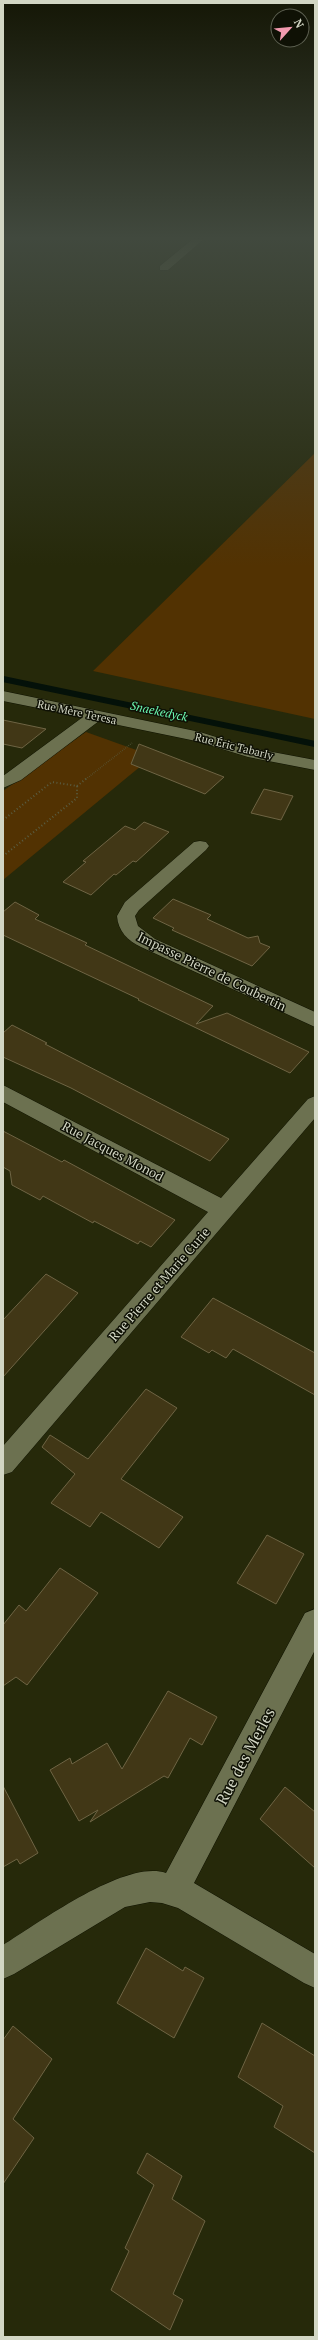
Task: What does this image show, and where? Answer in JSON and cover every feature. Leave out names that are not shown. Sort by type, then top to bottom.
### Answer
[{"type":"street","name":"Rue Mère Teresa","points":[[3,696],[152,728]]},
{"type":"street","points":[[3,783],[15,776],[94,716]]},
{"type":"street","name":"Rue Éric Tabarly","points":[[152,728],[200,737],[248,752],[315,765]]},
{"type":"street","name":"Impasse Pierre de Coubertin","points":[[200,846],[132,906],[126,916],[127,926],[136,935],[148,942],[315,1020]]},
{"type":"street","name":"Rue Jacques Monod","points":[[3,1093],[223,1209]]},
{"type":"street","name":"Rue Pierre et Marie Curie","points":[[3,1464],[315,1104]]},
{"type":"street","name":"Rue des Merles","points":[[174,1890],[315,1622]]},
{"type":"street","points":[[3,1963],[125,1890],[150,1886],[174,1890],[204,1904],[315,1972]]},
{"type":"path","points":[[3,820],[52,782],[77,786],[152,728]]},
{"type":"path","points":[[3,856],[77,798],[77,786]]},
{"type":"shaded area","points":[[315,453],[315,719],[93,671]]},
{"type":"shaded area","points":[[86,732],[153,756],[3,880],[3,791]]},
{"type":"building","points":[[3,720],[46,729],[22,748],[3,744]]},
{"type":"building","points":[[139,744],[224,777],[205,794],[131,764]]},
{"type":"building","points":[[264,789],[293,796],[281,820],[251,813]]},
{"type":"building","points":[[144,822],[169,832],[136,862],[133,861],[116,875],[114,874],[91,895],[63,882],[86,862],[83,861],[125,826],[135,830]]},
{"type":"building","points":[[173,899],[211,915],[207,919],[248,938],[258,936],[260,943],[270,947],[252,966],[172,930],[174,928],[153,918]]},
{"type":"building","points":[[15,902],[39,915],[35,919],[87,943],[85,945],[213,1006],[196,1024],[227,1013],[309,1052],[290,1073],[138,1000],[139,999],[3,935],[3,912]]},
{"type":"building","points":[[12,1025],[47,1043],[45,1044],[229,1139],[210,1161],[71,1088],[3,1057],[3,1033]]},
{"type":"building","points":[[3,1131],[62,1162],[64,1160],[175,1220],[151,1247],[140,1241],[138,1244],[94,1221],[93,1223],[43,1196],[40,1200],[12,1185],[10,1171],[3,1167]]},
{"type":"building","points":[[46,1274],[78,1293],[3,1377],[3,1320]]},
{"type":"building","points":[[213,1298],[315,1353],[315,1395],[233,1349],[226,1358],[212,1350],[209,1353],[181,1337]]},
{"type":"building","points":[[146,1389],[177,1408],[121,1479],[183,1517],[159,1548],[101,1512],[90,1527],[51,1503],[75,1474],[42,1447],[50,1435],[88,1459]]},
{"type":"building","points":[[267,1535],[304,1554],[276,1604],[237,1583]]},
{"type":"building","points":[[60,1568],[98,1593],[27,1685],[16,1677],[3,1686],[3,1625],[19,1605],[26,1611]]},
{"type":"building","points":[[168,1691],[217,1717],[202,1745],[190,1738],[168,1778],[164,1776],[90,1822],[98,1810],[79,1821],[50,1770],[70,1758],[72,1764],[107,1743],[122,1769]]},
{"type":"building","points":[[3,1786],[38,1853],[20,1864],[17,1859],[3,1867]]},
{"type":"building","points":[[285,1787],[315,1812],[315,1868],[260,1819]]},
{"type":"building","points":[[146,1948],[183,1971],[185,1967],[204,1978],[174,2038],[117,2003]]},
{"type":"building","points":[[262,2023],[315,2056],[315,2153],[274,2127],[283,2106],[238,2077]]},
{"type":"building","points":[[13,2026],[52,2059],[13,2119],[34,2138],[3,2184],[3,2040]]},
{"type":"building","points":[[147,2153],[182,2176],[172,2199],[205,2221],[173,2294],[183,2300],[170,2330],[111,2290],[129,2251],[125,2248],[154,2185],[137,2173]]},
{"type":"waterway","name":"Snaekedyck","points":[[3,679],[315,744]]}]
